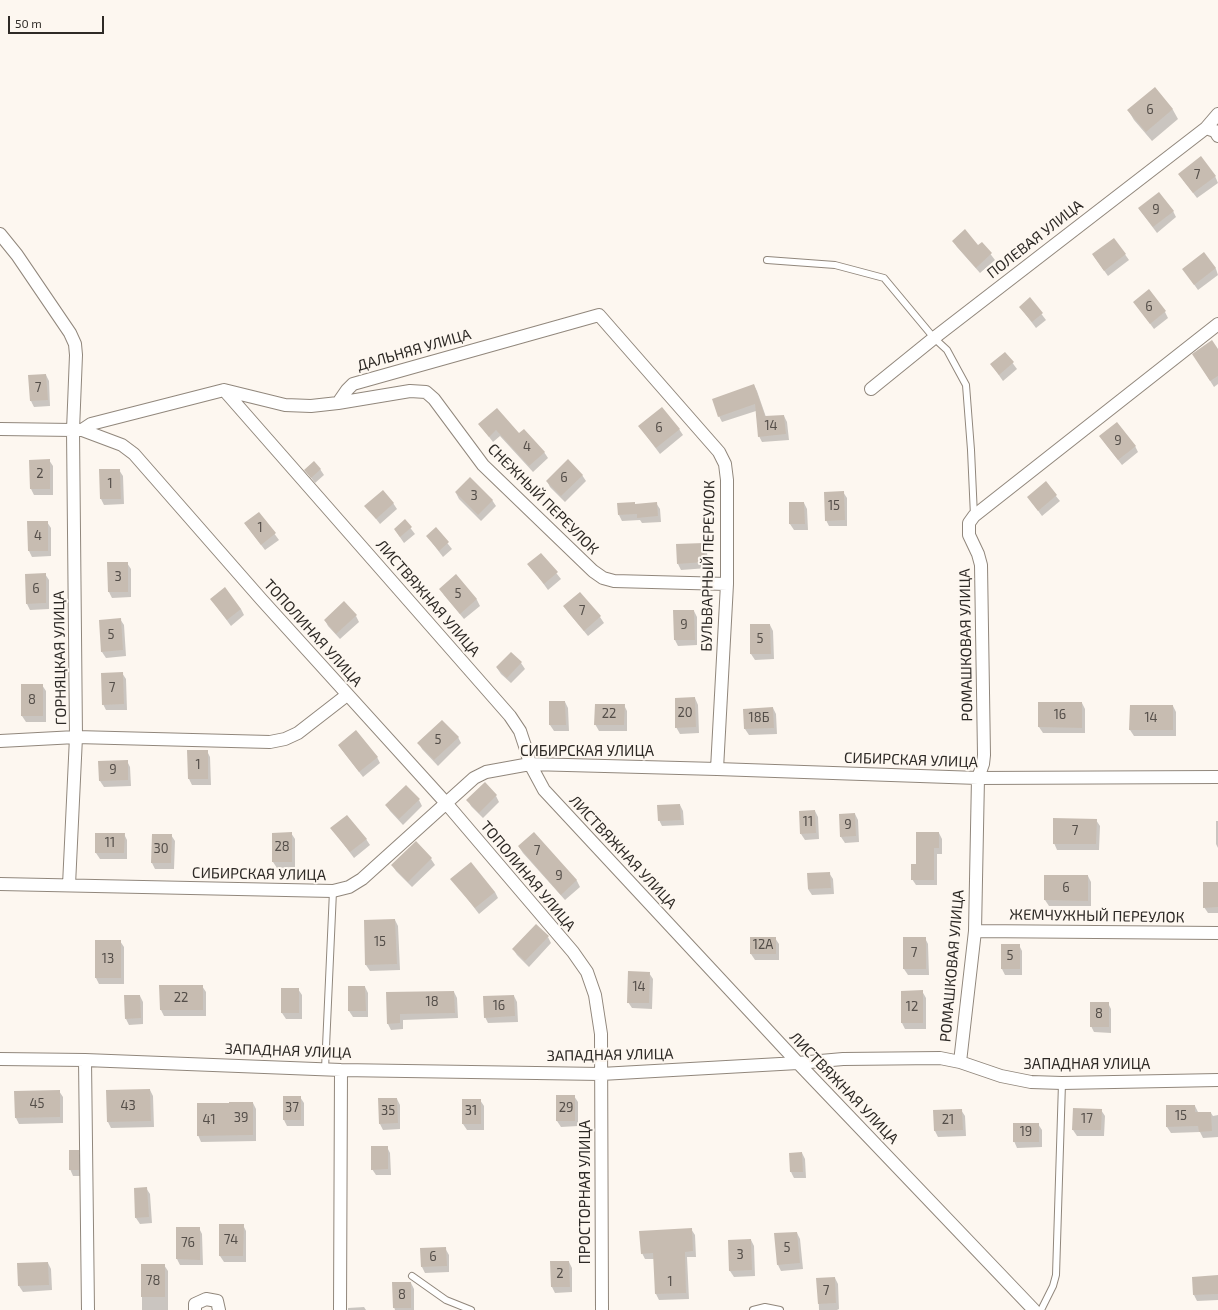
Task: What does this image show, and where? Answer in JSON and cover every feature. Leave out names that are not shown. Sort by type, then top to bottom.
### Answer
[{"type":"street","name":"ПОЛЕВАЯ УЛИЦА","points":[[872,390],[934,338],[1206,128],[1218,114]]},
{"type":"street","points":[[1206,128],[1215,131],[1218,136]]},
{"type":"street","points":[[0,234],[17,255],[70,333],[75,344],[78,430]]},
{"type":"street","name":"ДАЛЬНЯЯ УЛИЦА","points":[[338,403],[347,390],[354,384],[599,315]]},
{"type":"street","name":"БУЛЬВАРНЫЙ ПЕРЕУЛОК","points":[[599,315],[719,452],[725,464],[727,480],[726,584],[717,769]]},
{"type":"street","points":[[974,516],[1218,324]]},
{"type":"street","points":[[0,429],[78,430],[91,424],[224,390],[285,405],[311,406],[338,403]]},
{"type":"street","name":"ЛИСТВЯЖНАЯ УЛИЦА","points":[[224,390],[510,716],[520,731],[530,764],[544,790],[798,1063],[1034,1310]]},
{"type":"street","name":"СНЕЖНЫЙ ПЕРЕУЛОК","points":[[338,403],[410,391],[426,392],[434,399],[483,465],[593,571],[603,578],[614,581],[726,584]]},
{"type":"street","name":"ТОПОЛИНАЯ УЛИЦА","points":[[78,430],[122,445],[134,454],[260,599],[446,803],[573,952],[587,972],[595,995],[601,1034],[601,1074]]},
{"type":"street","name":"ГОРНЯЦКАЯ УЛИЦА","points":[[69,885],[76,737],[78,430]]},
{"type":"street","name":"РОМАШКОВАЯ УЛИЦА","points":[[960,1062],[975,931],[978,778],[984,755],[981,565],[978,554],[969,535],[969,523],[974,516]]},
{"type":"street","points":[[0,740],[76,737],[270,742],[285,739],[298,733],[347,695]]},
{"type":"street","name":"СИБИРСКАЯ УЛИЦА","points":[[0,884],[333,891],[349,887],[362,879],[474,778],[486,772],[530,764],[978,778],[1218,776]]},
{"type":"street","name":"ЖЕМЧУЖНЫЙ ПЕРЕУЛОК","points":[[975,931],[1218,933]]},
{"type":"street","name":"ЗАПАДНАЯ УЛИЦА","points":[[0,1058],[341,1070],[601,1074],[850,1059],[940,1058],[960,1062],[1001,1076],[1031,1082],[1062,1083],[1218,1080]]},
{"type":"street","points":[[85,1060],[88,1310]]},
{"type":"street","points":[[340,1310],[341,1070]]},
{"type":"street","name":"ПРОСТОРНАЯ УЛИЦА","points":[[601,1074],[602,1310]]},
{"type":"street","points":[[194,1310],[195,1304],[206,1299],[217,1301],[219,1310]]},
{"type":"lane","points":[[767,260],[835,265],[884,278],[934,338],[947,350],[966,385],[974,516]]},
{"type":"lane","points":[[325,1069],[333,891]]},
{"type":"lane","points":[[1042,1310],[1053,1286],[1056,1275],[1062,1083]]},
{"type":"lane","points":[[412,1276],[446,1300],[471,1310]]},
{"type":"lane","points":[[753,1310],[765,1306],[780,1310]]},
{"type":"building","points":[[1155,87],[1173,109],[1146,132],[1127,110]]},
{"type":"building","points":[[1201,156],[1216,176],[1193,193],[1178,174]]},
{"type":"building","points":[[1159,192],[1174,211],[1153,227],[1138,208]]},
{"type":"building","points":[[965,229],[978,245],[982,242],[992,253],[976,268],[952,241]]},
{"type":"building","points":[[1114,238],[1126,254],[1104,271],[1092,254]]},
{"type":"building","points":[[1204,252],[1216,268],[1194,285],[1182,269]]},
{"type":"building","points":[[1149,289],[1166,311],[1150,324],[1133,302]]},
{"type":"building","points":[[1030,297],[1043,313],[1032,322],[1019,307]]},
{"type":"building","points":[[1212,340],[1218,349],[1218,376],[1210,381],[1192,354]]},
{"type":"building","points":[[1005,352],[1014,362],[999,375],[990,364]]},
{"type":"building","points":[[46,374],[48,400],[30,401],[28,375]]},
{"type":"building","points":[[754,384],[765,416],[784,415],[786,434],[758,437],[755,404],[718,417],[712,399]]},
{"type":"building","points":[[662,407],[680,429],[656,448],[638,426]]},
{"type":"building","points":[[497,408],[519,433],[524,429],[545,452],[529,466],[496,430],[489,437],[478,424]]},
{"type":"building","points":[[1117,422],[1136,446],[1118,460],[1099,436]]},
{"type":"building","points":[[50,459],[50,489],[30,489],[29,460]]},
{"type":"building","points":[[568,459],[583,475],[561,496],[546,481]]},
{"type":"building","points":[[314,461],[321,469],[311,478],[304,470]]},
{"type":"building","points":[[99,469],[120,469],[121,499],[100,499]]},
{"type":"building","points":[[470,477],[493,500],[478,515],[455,492]]},
{"type":"building","points":[[1046,481],[1057,495],[1038,511],[1027,497]]},
{"type":"building","points":[[383,490],[394,503],[376,519],[364,506]]},
{"type":"building","points":[[844,491],[845,520],[825,521],[824,492]]},
{"type":"building","points":[[635,502],[635,504],[657,502],[658,516],[637,518],[637,514],[618,515],[617,503]]},
{"type":"building","points":[[789,502],[804,502],[805,524],[789,524]]},
{"type":"building","points":[[259,512],[276,533],[261,545],[244,523]]},
{"type":"building","points":[[405,519],[412,527],[400,537],[394,529]]},
{"type":"building","points":[[27,521],[48,521],[48,551],[28,551]]},
{"type":"building","points":[[436,527],[449,542],[439,551],[426,536]]},
{"type":"building","points":[[704,543],[705,562],[677,564],[676,544]]},
{"type":"building","points":[[541,553],[558,572],[544,584],[527,564]]},
{"type":"building","points":[[107,562],[128,562],[128,592],[108,592]]},
{"type":"building","points":[[46,573],[46,603],[26,604],[25,574]]},
{"type":"building","points":[[456,574],[477,599],[460,614],[439,589]]},
{"type":"building","points":[[225,587],[241,609],[227,620],[210,599]]},
{"type":"building","points":[[580,592],[601,616],[584,631],[563,606]]},
{"type":"building","points":[[344,601],[357,615],[336,634],[324,620]]},
{"type":"building","points":[[673,610],[694,610],[695,640],[674,640]]},
{"type":"building","points":[[121,618],[123,650],[101,652],[99,620]]},
{"type":"building","points":[[750,624],[770,624],[771,654],[750,654]]},
{"type":"building","points":[[511,652],[522,662],[507,678],[496,667]]},
{"type":"building","points":[[123,672],[124,704],[102,705],[101,673]]},
{"type":"building","points":[[21,684],[43,684],[43,716],[21,716]]},
{"type":"building","points":[[695,697],[696,727],[675,728],[675,698]]},
{"type":"building","points":[[549,701],[565,701],[566,725],[549,725]]},
{"type":"building","points":[[1038,702],[1082,702],[1082,728],[1038,727]]},
{"type":"building","points":[[595,704],[625,704],[624,725],[594,725]]},
{"type":"building","points":[[1130,705],[1173,705],[1173,730],[1129,730]]},
{"type":"building","points":[[773,707],[774,728],[744,729],[743,709]]},
{"type":"building","points":[[442,720],[459,737],[434,760],[417,743]]},
{"type":"building","points":[[356,730],[378,757],[359,772],[338,745]]},
{"type":"building","points":[[187,750],[208,750],[208,779],[188,779]]},
{"type":"building","points":[[128,760],[128,780],[99,781],[98,761]]},
{"type":"building","points":[[485,782],[497,795],[479,813],[466,800]]},
{"type":"building","points":[[406,785],[420,799],[399,819],[385,805]]},
{"type":"building","points":[[680,804],[681,820],[658,821],[657,805]]},
{"type":"building","points":[[815,810],[816,833],[800,834],[799,811]]},
{"type":"building","points":[[855,813],[856,836],[840,837],[839,814]]},
{"type":"building","points":[[347,815],[367,839],[350,852],[330,828]]},
{"type":"building","points":[[1053,818],[1097,819],[1096,844],[1053,844]]},
{"type":"building","points":[[292,832],[292,862],[272,862],[272,833]]},
{"type":"building","points":[[534,832],[577,880],[561,895],[518,846]]},
{"type":"building","points":[[916,832],[939,832],[939,848],[934,848],[934,880],[911,880],[911,864],[916,864]]},
{"type":"building","points":[[95,833],[125,833],[124,853],[95,853]]},
{"type":"building","points":[[152,834],[172,834],[171,863],[151,863]]},
{"type":"building","points":[[416,841],[432,858],[408,882],[391,865]]},
{"type":"building","points":[[471,862],[495,892],[475,908],[450,879]]},
{"type":"building","points":[[830,872],[831,888],[808,889],[807,873]]},
{"type":"building","points":[[1044,875],[1088,875],[1088,901],[1044,900]]},
{"type":"building","points":[[1203,882],[1218,882],[1218,907],[1203,908]]},
{"type":"building","points":[[395,919],[397,964],[365,965],[364,920]]},
{"type":"building","points":[[536,924],[549,936],[525,961],[512,949]]},
{"type":"building","points":[[750,937],[776,937],[776,954],[750,954]]},
{"type":"building","points":[[903,937],[926,937],[926,969],[903,969]]},
{"type":"building","points":[[95,940],[121,940],[121,978],[95,978]]},
{"type":"building","points":[[1001,944],[1020,944],[1020,969],[1001,969]]},
{"type":"building","points":[[628,971],[650,972],[649,1003],[627,1003]]},
{"type":"building","points":[[159,985],[203,985],[203,1010],[160,1010]]},
{"type":"building","points":[[348,986],[365,986],[366,1011],[348,1011]]},
{"type":"building","points":[[281,988],[299,988],[299,1013],[281,1013]]},
{"type":"building","points":[[923,990],[923,1023],[901,1023],[901,991]]},
{"type":"building","points":[[454,991],[455,1013],[400,1014],[400,1023],[387,1024],[386,992]]},
{"type":"building","points":[[124,995],[140,995],[141,1018],[125,1019]]},
{"type":"building","points":[[514,995],[515,1016],[484,1018],[483,996]]},
{"type":"building","points":[[1090,1002],[1109,1002],[1109,1027],[1090,1027]]},
{"type":"building","points":[[150,1089],[151,1121],[107,1122],[106,1090]]},
{"type":"building","points":[[60,1090],[60,1117],[15,1118],[14,1091]]},
{"type":"building","points":[[556,1095],[575,1095],[575,1121],[556,1121]]},
{"type":"building","points":[[283,1096],[301,1096],[301,1120],[283,1120]]},
{"type":"building","points":[[378,1098],[397,1098],[398,1123],[379,1124]]},
{"type":"building","points":[[462,1099],[481,1099],[481,1124],[462,1124]]},
{"type":"building","points":[[253,1102],[253,1135],[197,1136],[197,1103]]},
{"type":"building","points":[[1166,1105],[1195,1105],[1195,1112],[1211,1112],[1212,1131],[1199,1132],[1198,1126],[1166,1127]]},
{"type":"building","points":[[1073,1108],[1102,1109],[1101,1130],[1072,1130]]},
{"type":"building","points":[[962,1109],[963,1130],[934,1131],[933,1110]]},
{"type":"building","points":[[1013,1123],[1039,1123],[1039,1142],[1013,1142]]},
{"type":"building","points":[[371,1146],[388,1146],[388,1169],[371,1170]]},
{"type":"building","points":[[69,1150],[79,1150],[79,1170],[69,1170]]},
{"type":"building","points":[[802,1152],[803,1172],[790,1172],[789,1153]]},
{"type":"building","points":[[147,1187],[149,1217],[135,1218],[134,1188]]},
{"type":"building","points":[[219,1224],[244,1224],[243,1256],[219,1256]]},
{"type":"building","points":[[176,1227],[200,1227],[200,1260],[176,1259]]},
{"type":"building","points":[[692,1228],[693,1251],[685,1252],[686,1293],[655,1294],[653,1253],[641,1254],[639,1231]]},
{"type":"building","points":[[797,1232],[800,1263],[777,1265],[774,1233]]},
{"type":"building","points":[[751,1239],[752,1270],[729,1271],[728,1240]]},
{"type":"building","points":[[446,1247],[447,1266],[421,1267],[420,1248]]},
{"type":"building","points":[[550,1261],[569,1261],[570,1287],[551,1287]]},
{"type":"building","points":[[48,1262],[49,1285],[18,1286],[17,1263]]},
{"type":"building","points":[[141,1264],[165,1264],[165,1297],[141,1297]]},
{"type":"building","points":[[1218,1275],[1218,1294],[1193,1295],[1192,1277]]},
{"type":"building","points":[[835,1277],[836,1303],[818,1304],[816,1278]]},
{"type":"building","points":[[392,1282],[411,1282],[411,1308],[393,1308]]}]
